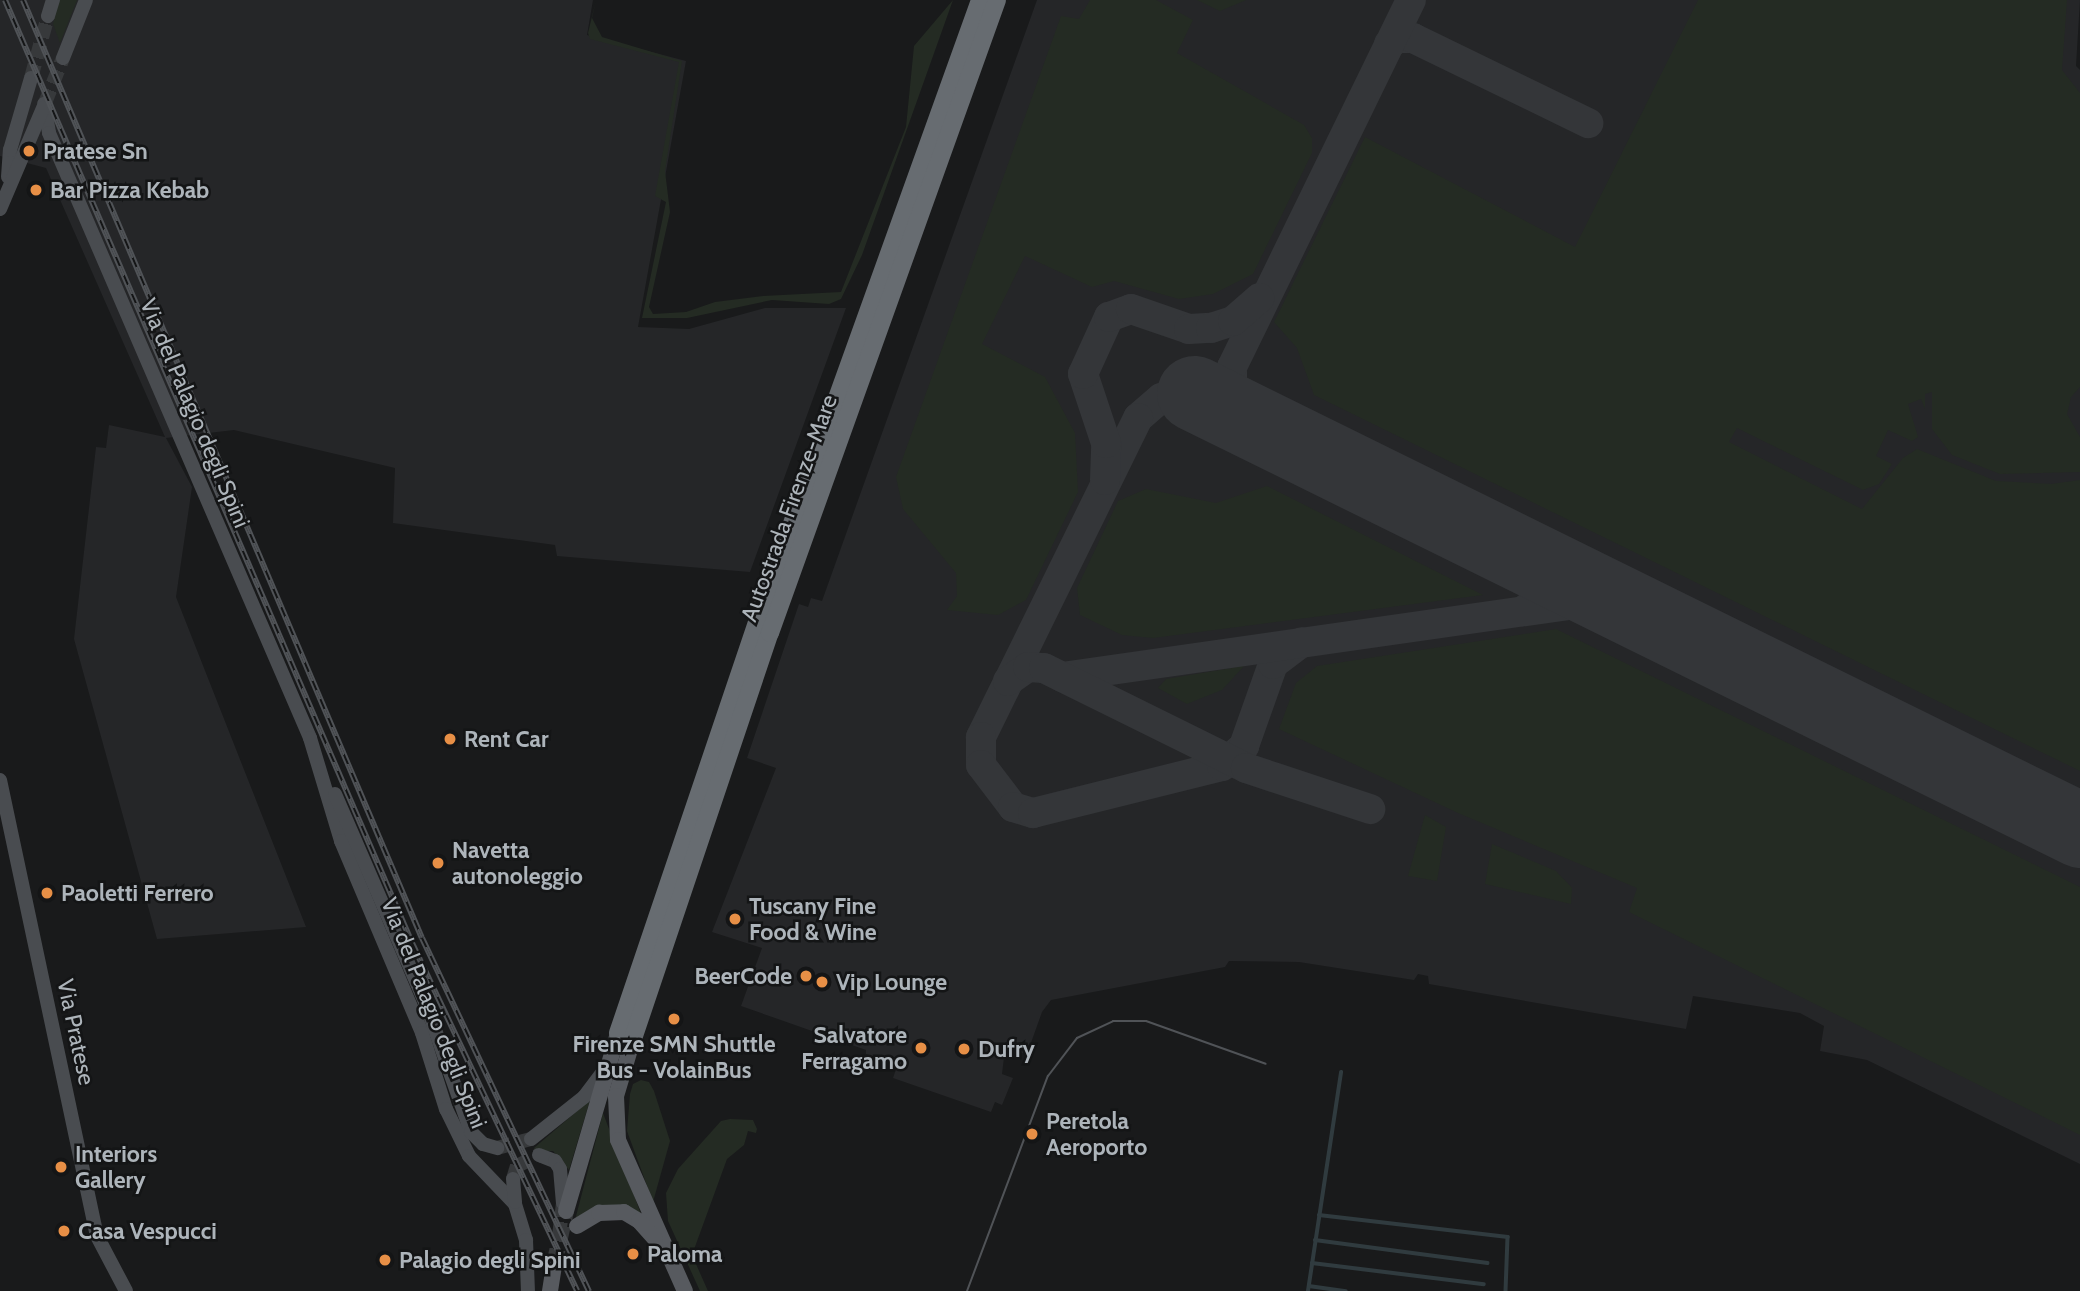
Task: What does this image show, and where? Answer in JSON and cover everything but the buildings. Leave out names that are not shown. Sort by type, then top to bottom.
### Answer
[{"type":"highway","name":"Autostrada Firenze-Mare","points":[[626,1034],[762,607],[980,0]]},
{"type":"highway","name":"Autostrada Firenze-Mare","points":[[626,1034],[997,0]]},
{"type":"main road","points":[[48,16],[53,0]]},
{"type":"main road","points":[[63,58],[86,0]]},
{"type":"main road","points":[[0,209],[7,189],[10,150],[31,78]]},
{"type":"main road","name":"Via del Palagio degli Spini","points":[[7,189],[45,103],[49,133],[373,880],[436,1030],[472,1134],[483,1144],[497,1148]]},
{"type":"main road","name":"Via del Palagio degli Spini","points":[[310,738],[341,841],[413,1010],[446,1109],[469,1156],[515,1204],[526,1240],[528,1291]]},
{"type":"main road","name":"Via Pratese","points":[[0,780],[97,1236],[125,1289]]},
{"type":"main road","points":[[531,1139],[580,1101],[607,1067],[626,1034]]},
{"type":"main road","points":[[626,1034],[616,1097],[618,1140],[685,1291]]},
{"type":"main road","points":[[565,1207],[607,1067]]},
{"type":"main road","points":[[540,1155],[558,1165],[565,1207]]},
{"type":"main road","points":[[513,1179],[515,1204]]},
{"type":"main road","points":[[577,1226],[599,1213],[630,1214],[650,1232],[673,1264]]},
{"type":"main road","points":[[550,1291],[554,1265]]},
{"type":"shaded area","points":[[0,0],[593,0],[587,35],[686,61],[638,327],[689,329],[765,308],[846,308],[750,572],[557,556],[555,545],[393,523],[395,468],[234,430],[166,438],[192,487],[176,597],[306,927],[157,939],[74,639],[96,447],[106,448],[109,425],[165,437],[46,168],[0,156]]},
{"type":"shaded area","points":[[59,0],[77,0],[60,43],[53,24]]},
{"type":"shaded area","points":[[596,0],[592,18],[602,37],[682,61],[665,171],[670,212],[649,307],[653,314],[686,312],[715,302],[763,296],[841,292],[906,127],[914,46],[953,0],[862,255],[841,299],[829,304],[772,300],[687,318],[642,318],[666,202],[655,196],[679,62],[590,39],[588,33]]},
{"type":"shaded area","points":[[1037,0],[2080,0],[2076,66],[2080,70],[2080,1164],[1867,1060],[1820,1051],[1824,1026],[1800,1013],[1693,996],[1686,1029],[1429,984],[1428,976],[1418,974],[1414,980],[1299,962],[1229,961],[1225,967],[1051,1000],[1042,1012],[1027,1054],[1005,1049],[1002,1074],[1013,1078],[1002,1105],[995,1102],[991,1112],[893,1078],[897,1066],[866,1054],[866,1050],[741,1006],[762,948],[712,932],[776,768],[747,758],[799,604],[808,607],[811,598],[822,601]]},
{"type":"shaded area","points":[[1090,0],[1156,0],[1193,20],[1177,53],[1304,125],[1312,138],[1312,153],[1253,274],[1213,294],[1179,299],[1114,281],[1092,287],[1025,256],[982,344],[1045,377],[1075,433],[1078,492],[1026,600],[998,615],[947,610],[957,596],[956,573],[903,509],[896,477],[1061,16],[1079,19]]},
{"type":"shaded area","points":[[1197,0],[1246,0],[1220,11]]},
{"type":"shaded area","points":[[1698,0],[2067,0],[2062,70],[2080,93],[2080,387],[2071,397],[2067,414],[2080,437],[2080,472],[2000,474],[1952,455],[1932,429],[1932,392],[1925,394],[1925,409],[1921,399],[1908,404],[1918,437],[1912,441],[1888,430],[1876,456],[1892,464],[1879,484],[1863,490],[1737,428],[1729,442],[1862,509],[1903,458],[1917,449],[1996,481],[2051,484],[2080,480],[2080,771],[1314,395],[1297,348],[1274,322],[1365,137],[1575,247]]},
{"type":"shaded area","points":[[1267,486],[1483,595],[1153,638],[1122,635],[1080,615],[1077,588],[1118,501],[1146,489],[1216,503]]},
{"type":"shaded area","points":[[1556,629],[2080,887],[2080,1135],[1629,912],[1637,888],[1458,813],[1279,729],[1296,683],[1317,666]]},
{"type":"shaded area","points":[[1244,666],[1222,690],[1187,704],[1158,688],[1166,679]]},
{"type":"shaded area","points":[[1425,815],[1446,827],[1437,881],[1408,876]]},
{"type":"shaded area","points":[[1492,844],[1556,871],[1572,888],[1571,904],[1485,884]]},
{"type":"shaded area","points":[[641,1080],[649,1082],[654,1091],[670,1141],[653,1202],[627,1131],[630,1094],[633,1084]]},
{"type":"shaded area","points":[[590,1100],[569,1170],[553,1151],[535,1151],[534,1148]]},
{"type":"shaded area","points":[[603,1113],[641,1214],[597,1207],[575,1220]]},
{"type":"shaded area","points":[[753,1120],[757,1129],[756,1133],[748,1131],[744,1145],[727,1159],[692,1255],[708,1291],[700,1291],[668,1221],[666,1193],[678,1169],[721,1121]]},
{"type":"waterway","points":[[1308,1291],[1341,1072]]},
{"type":"waterway","points":[[1319,1215],[1508,1237],[1506,1291]]},
{"type":"waterway","points":[[1315,1240],[1487,1263]]},
{"type":"waterway","points":[[1312,1263],[1484,1284]]},
{"type":"waterway","points":[[1309,1286],[1346,1291]]},
{"type":"taxiway","points":[[1288,439],[1241,407],[1232,387],[1232,367],[1411,0]]},
{"type":"taxiway","points":[[1389,44],[1398,38],[1413,38],[1588,123]]},
{"type":"taxiway","points":[[1105,480],[1106,443],[1083,374],[1109,317],[1131,309],[1189,329],[1211,328],[1233,321],[1259,298]]},
{"type":"taxiway","points":[[1205,398],[1182,394],[1161,398],[1138,418],[981,737],[981,765],[1013,807],[1033,813],[1222,766],[1244,746],[1273,664],[1302,642]]},
{"type":"taxiway","points":[[1518,554],[1538,571],[1543,585],[1538,600],[1523,611]]},
{"type":"taxiway","points":[[1062,677],[1589,602],[1643,615]]},
{"type":"taxiway","points":[[1008,681],[1028,667],[1044,668],[1246,768],[1370,809]]},
{"type":"runway","points":[[1194,393],[2080,830]]},
{"type":"tunnel","points":[[31,78],[48,16]]},
{"type":"tunnel","points":[[45,103],[63,58]]},
{"type":"tunnel","points":[[497,1148],[531,1139]]},
{"type":"tunnel","points":[[513,1179],[517,1166],[539,1155]]},
{"type":"tunnel","points":[[559,1236],[563,1203]]},
{"type":"tunnel","points":[[554,1265],[566,1211]]},
{"type":"tram line","points":[[967,1291],[1048,1076],[1077,1038],[1113,1021],[1146,1021],[1266,1064]]},
{"type":"railway","points":[[5,0],[412,943],[577,1291]]},
{"type":"railway","points":[[23,0],[422,938],[589,1291]]},
{"type":"place","name":"Pratese Sn","points":[[29,151]]},
{"type":"place","name":"Bar Pizza Kebab","points":[[36,190]]},
{"type":"place","name":"Rent Car","points":[[450,739]]},
{"type":"place","name":"Navetta autonoleggio","points":[[438,863]]},
{"type":"place","name":"Paoletti Ferrero","points":[[47,893]]},
{"type":"place","name":"Tuscany Fine Food & Wine","points":[[735,919]]},
{"type":"place","name":"BeerCode","points":[[806,976]]},
{"type":"place","name":"Vip Lounge","points":[[822,982]]},
{"type":"place","name":"Firenze SMN Shuttle Bus - VolainBus","points":[[674,1019]]},
{"type":"place","name":"Salvatore Ferragamo","points":[[921,1048]]},
{"type":"place","name":"Dufry","points":[[964,1049]]},
{"type":"place","name":"Peretola Aeroporto","points":[[1032,1134]]},
{"type":"place","name":"Interiors Gallery","points":[[61,1167]]},
{"type":"place","name":"Casa Vespucci","points":[[64,1231]]},
{"type":"place","name":"Paloma","points":[[633,1254]]},
{"type":"place","name":"Palagio degli Spini","points":[[385,1260]]}]
